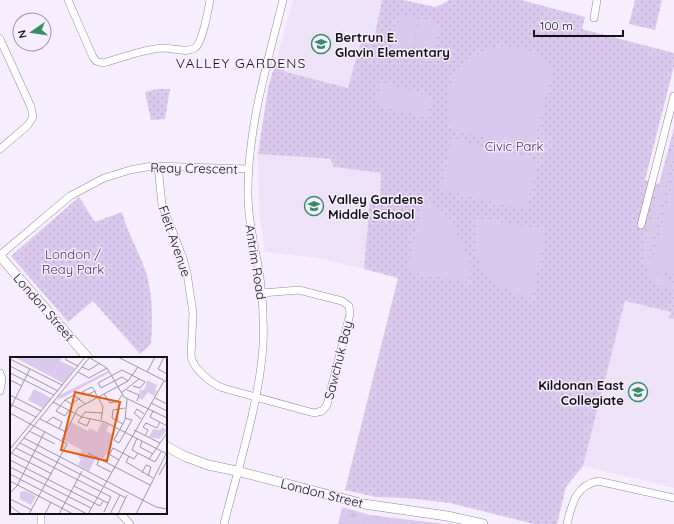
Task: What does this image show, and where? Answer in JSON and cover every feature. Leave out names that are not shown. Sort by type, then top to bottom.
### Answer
[{"type":"street","points":[[71,1],[93,57],[96,61],[103,63],[152,50],[167,48],[187,50],[194,49],[199,43],[210,0]]},
{"type":"street","name":"Antrim Road","points":[[224,524],[255,397],[263,347],[262,293],[250,225],[248,169],[254,120],[283,0]]},
{"type":"street","points":[[594,18],[597,0]]},
{"type":"street","points":[[0,39],[32,107],[33,117],[28,125],[0,149]]},
{"type":"street","points":[[641,225],[674,96]]},
{"type":"street","name":"Reay Crescent","points":[[0,256],[60,203],[81,188],[112,175],[158,166],[248,169]]},
{"type":"street","name":"Flett Avenue","points":[[158,166],[162,205],[183,258],[191,293],[193,313],[192,360],[216,386],[255,397]]},
{"type":"street","name":"London Street","points":[[0,256],[87,357]]},
{"type":"street","name":"Sawchuk Bay","points":[[255,397],[314,413],[325,409],[350,310],[349,306],[342,301],[299,290],[262,293]]},
{"type":"street","points":[[0,373],[2,379],[0,391]]},
{"type":"street","name":"London Street","points":[[167,447],[195,461],[364,504],[483,524]]},
{"type":"street","points":[[567,524],[573,503],[580,490],[598,480],[674,498]]},
{"type":"street","points":[[41,524],[42,514]]},
{"type":"street","points":[[121,514],[130,524]]},
{"type":"shaded area","name":"Bertrun E. Glavin Elementary","points":[[293,0],[382,0],[373,45],[359,47],[348,88],[286,72],[276,61]]},
{"type":"shaded area","name":"Valley Gardens Middle School","points":[[258,154],[330,160],[334,167],[381,173],[380,199],[370,198],[364,269],[319,258],[265,252],[259,213]]},
{"type":"shaded area","name":"Kildonan East Collegiate","points":[[625,301],[671,312],[670,318],[674,319],[674,488],[583,466]]},
{"type":"green space","name":"Civic Park","points":[[382,0],[403,0],[436,7],[450,0],[521,0],[585,17],[582,29],[674,53],[674,66],[645,180],[659,184],[674,128],[674,319],[669,318],[671,312],[625,301],[583,466],[566,487],[557,524],[534,524],[450,503],[406,498],[376,497],[345,490],[398,278],[364,269],[370,198],[380,198],[381,173],[334,167],[330,159],[258,154],[268,88],[276,61],[286,72],[348,88],[359,47],[362,42],[373,44]]},
{"type":"green space","points":[[635,0],[662,0],[655,30],[629,24]]},
{"type":"green space","points":[[400,15],[418,19],[410,57],[392,53]]},
{"type":"green space","points":[[420,19],[440,23],[432,62],[412,58]]},
{"type":"green space","points":[[499,46],[522,48],[541,58],[553,69],[534,146],[529,149],[452,129],[448,114],[447,100],[449,88],[454,76],[472,57]]},
{"type":"green space","points":[[381,83],[432,96],[427,118],[375,105]]},
{"type":"green space","points":[[157,89],[170,89],[165,119],[151,120],[145,92]]},
{"type":"green space","points":[[452,139],[539,160],[526,210],[441,189]]},
{"type":"green space","points":[[674,150],[674,159],[671,164],[649,253],[654,268],[664,279],[674,283],[674,290],[659,285],[654,280],[647,268],[644,246],[664,167]]},
{"type":"green space","points":[[674,175],[674,274],[655,269],[652,262]]},
{"type":"green space","name":"London / Reay Park","points":[[79,197],[95,222],[122,212],[144,267],[151,295],[152,334],[151,344],[140,354],[93,301],[68,322],[11,256]]},
{"type":"green space","points":[[423,201],[439,208],[453,222],[470,264],[469,282],[409,272],[408,269]]},
{"type":"green space","points":[[477,218],[543,230],[545,233],[532,298],[502,288],[484,273],[479,263],[477,251]]},
{"type":"green space","points":[[342,507],[370,515],[444,524],[338,524]]},
{"type":"place","name":"Bertrun E. Glavin Elementary","points":[[321,44]]},
{"type":"place","name":"Valley Gardens Middle School","points":[[314,206]]},
{"type":"place","name":"Kildonan East Collegiate","points":[[638,392]]},
{"type":"district","name":"VALLEY GARDENS","points":[[241,63]]}]
